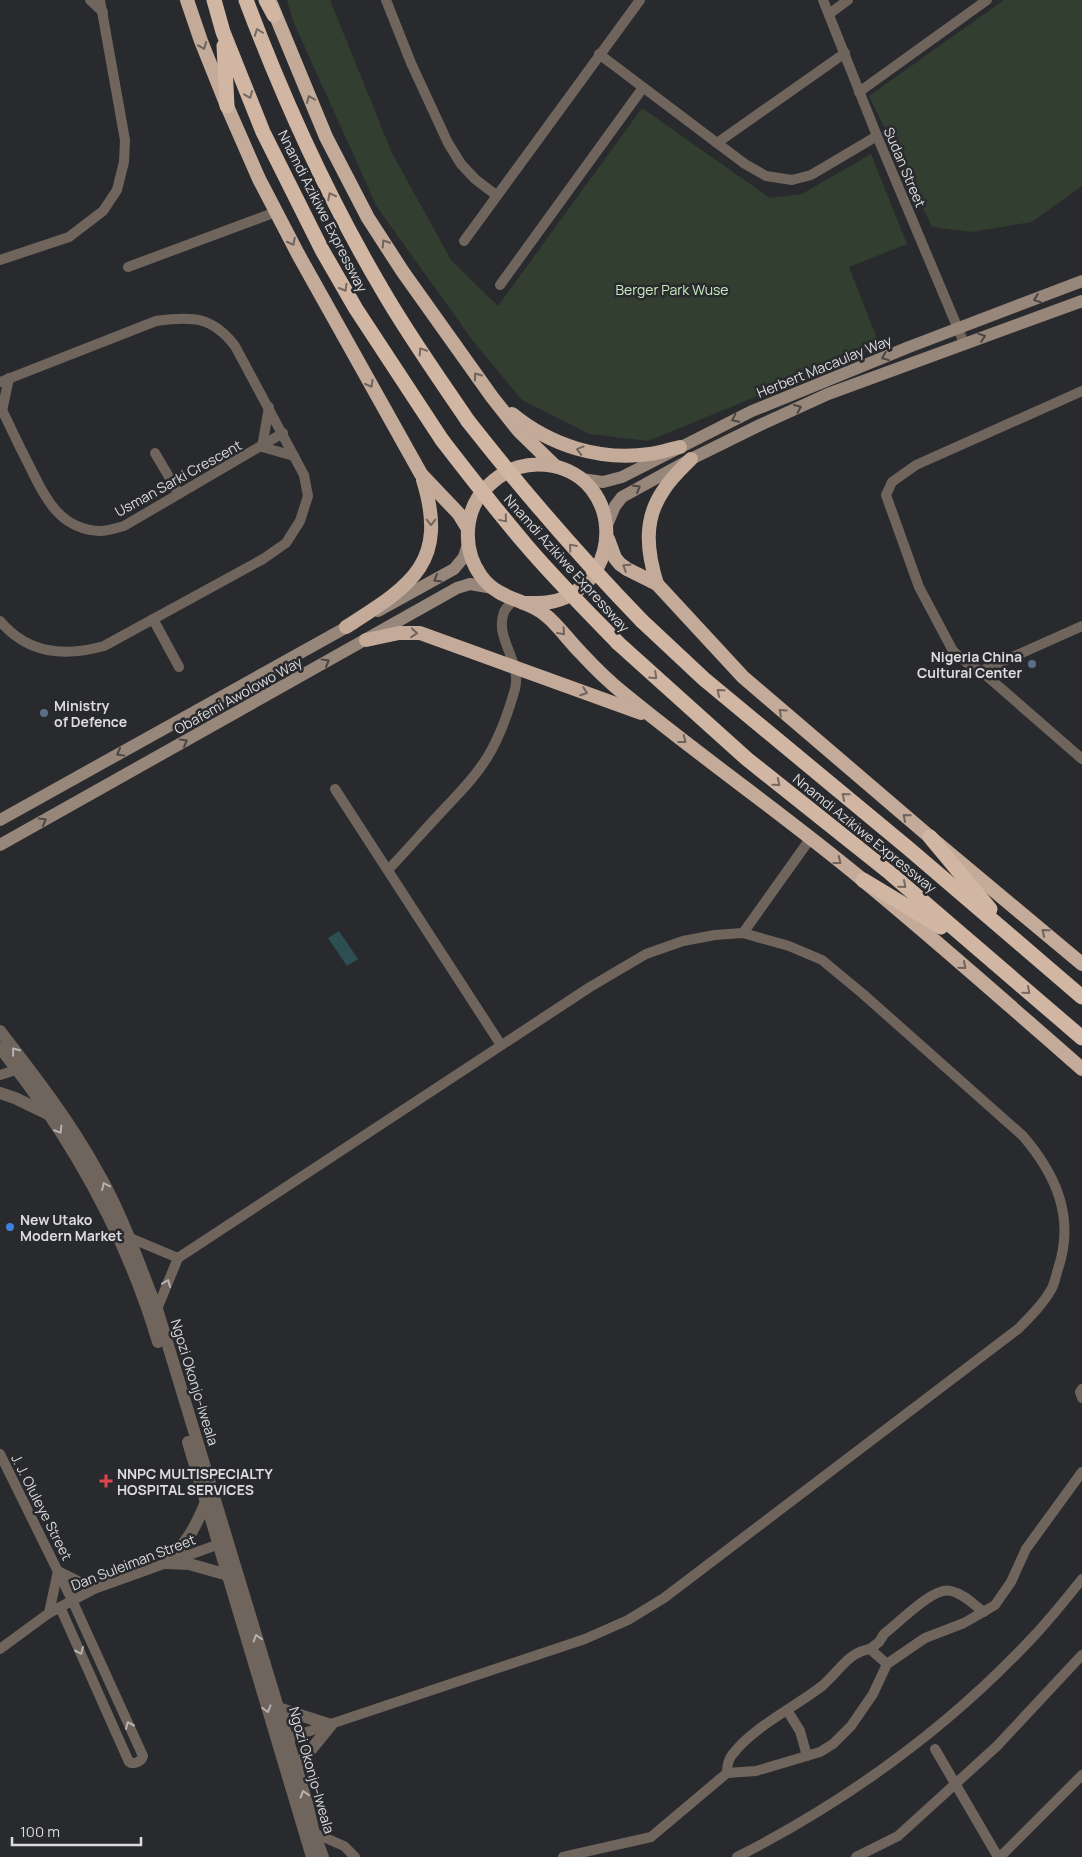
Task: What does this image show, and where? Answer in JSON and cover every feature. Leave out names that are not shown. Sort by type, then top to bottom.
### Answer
[{"type":"highway","points":[[187,0],[227,106],[260,179],[371,387],[421,474],[431,508],[431,538],[423,562],[412,578],[400,591],[346,626]]},
{"type":"highway","name":"Nnamdi Azikiwe Expressway","points":[[214,0],[224,32],[263,132],[322,250],[356,309],[442,440],[491,504],[564,587],[618,643],[747,759],[890,873],[1082,1038]]},
{"type":"highway","name":"Nnamdi Azikiwe Expressway","points":[[246,0],[270,64],[307,148],[383,293],[468,421],[543,515],[642,621],[712,686],[1019,942],[1082,997]]},
{"type":"highway","points":[[268,0],[326,137],[368,218],[403,272],[492,397],[519,431],[555,466]]},
{"type":"highway","points":[[224,32],[227,106]]},
{"type":"highway","points":[[492,397],[526,425],[554,441],[582,451],[634,456],[652,454],[680,446]]},
{"type":"highway","points":[[658,584],[648,550],[651,519],[655,504],[662,491],[691,459]]},
{"type":"highway","points":[[1082,964],[743,677],[658,584],[620,564],[615,558],[602,508],[594,492],[581,479],[569,471],[555,466],[535,464],[515,468],[497,477],[483,490],[472,508],[467,527],[468,544],[472,561],[481,576],[493,588],[535,608],[549,618],[597,669],[622,692],[863,880],[1082,1069]]},
{"type":"highway","points":[[421,474],[459,514],[467,527]]},
{"type":"highway","points":[[518,601],[543,604],[563,599],[580,589],[594,575],[603,557],[607,531]]},
{"type":"highway","points":[[366,640],[399,633],[420,633],[631,709],[667,728]]},
{"type":"highway","points":[[930,837],[1019,942]]},
{"type":"highway","points":[[863,880],[976,947]]},
{"type":"main road","name":"Herbert Macaulay Way","points":[[581,479],[603,482],[622,477],[752,411],[1082,281]]},
{"type":"main road","name":"Herbert Macaulay Way","points":[[607,531],[615,506],[622,497],[691,459],[760,425],[828,394],[1082,301]]},
{"type":"main road","name":"Obafemi Awolowo Way","points":[[0,820],[346,626],[395,602],[454,569],[464,557],[468,544]]},
{"type":"main road","name":"Obafemi Awolowo Way","points":[[0,845],[457,588],[470,584],[493,588]]},
{"type":"street","points":[[90,0],[103,12]]},
{"type":"street","points":[[0,260],[69,237],[103,211],[116,190],[124,162],[125,140],[100,0]]},
{"type":"street","points":[[386,0],[411,63],[448,143],[461,164],[474,178],[496,195]]},
{"type":"street","name":"Sudan Street","points":[[823,0],[876,136],[964,343]]},
{"type":"street","points":[[829,14],[848,0]]},
{"type":"street","points":[[859,92],[987,0]]},
{"type":"street","points":[[464,241],[637,1]]},
{"type":"street","points":[[717,143],[845,53]]},
{"type":"street","points":[[599,54],[642,89],[745,164],[766,176],[792,180],[811,175],[876,136]]},
{"type":"street","points":[[500,285],[642,89]]},
{"type":"street","points":[[128,267],[276,212]]},
{"type":"street","points":[[0,621],[22,642],[40,649],[61,651],[87,650],[104,646],[263,559],[286,543],[300,521],[308,496],[304,474],[236,346],[224,332],[208,322],[182,317],[156,321],[5,380],[1,409]]},
{"type":"street","points":[[1082,391],[916,465],[892,482],[886,495],[919,587],[953,651],[967,663],[981,671],[1082,759]]},
{"type":"street","points":[[269,407],[262,447],[294,456]]},
{"type":"street","name":"Usman Sarki Crescent","points":[[1,409],[44,496],[56,513],[73,524],[91,530],[103,531],[124,526],[283,434]]},
{"type":"street","points":[[155,453],[179,494]]},
{"type":"street","points":[[388,870],[458,794],[488,757],[514,690],[516,680],[516,667],[503,635],[502,624],[504,611],[518,601]]},
{"type":"street","points":[[153,619],[179,667]]},
{"type":"street","points":[[981,671],[1082,626]]},
{"type":"street","points":[[335,789],[501,1045]]},
{"type":"street","points":[[743,933],[810,839]]},
{"type":"street","points":[[157,1309],[178,1258],[590,987],[646,954],[683,942],[715,935],[743,933],[789,946],[822,960],[870,1000],[1023,1136],[1039,1155],[1057,1190],[1065,1224],[1063,1254],[1052,1287],[1038,1308],[1018,1329],[671,1593],[628,1620],[586,1639],[282,1740]]},
{"type":"street","name":"Ngozi Okonjo-Iweala","points":[[0,1031],[94,1190],[128,1258],[154,1331],[206,1502],[224,1543],[228,1575],[282,1740],[312,1857]]},
{"type":"street","name":"Ngozi Okonjo-Iweala","points":[[0,1048],[22,1068],[97,1169],[128,1237],[157,1309],[224,1543],[278,1708],[282,1740],[296,1768],[314,1833],[323,1857]]},
{"type":"street","points":[[0,1075],[22,1068]]},
{"type":"street","points":[[0,1093],[49,1114]]},
{"type":"street","points":[[128,1237],[178,1258]]},
{"type":"street","points":[[1082,1389],[1080,1392],[1082,1398]]},
{"type":"street","name":"J. J. Oluleye Street","points":[[0,1454],[72,1600],[143,1756],[134,1763],[129,1762],[60,1607]]},
{"type":"street","points":[[563,1857],[651,1837],[727,1773],[756,1771],[820,1752],[833,1744],[851,1726],[873,1694],[887,1664],[925,1638],[964,1623],[995,1605],[1011,1582],[1026,1549],[1082,1472]]},
{"type":"street","points":[[166,1563],[183,1546],[193,1532],[206,1502]]},
{"type":"street","name":"Dan Suleiman Street","points":[[0,1649],[49,1613],[94,1589],[224,1543]]},
{"type":"street","points":[[166,1563],[189,1564],[228,1575]]},
{"type":"street","points":[[49,1613],[58,1571],[94,1589]]},
{"type":"street","points":[[737,1857],[770,1840],[856,1788],[922,1738],[979,1691],[1034,1637],[1082,1579]]},
{"type":"street","points":[[727,1773],[732,1755],[751,1736],[823,1685],[851,1657],[863,1650],[870,1649],[879,1642],[884,1634],[929,1596],[940,1591],[950,1590],[962,1595],[984,1612]]},
{"type":"street","points":[[870,1649],[887,1664]]},
{"type":"street","points":[[856,1857],[898,1836],[997,1746],[1082,1655]]},
{"type":"street","points":[[278,1708],[331,1724]]},
{"type":"street","points":[[787,1710],[800,1731],[807,1756]]},
{"type":"street","points":[[296,1768],[331,1724]]},
{"type":"street","points":[[935,1748],[999,1857],[1082,1775]]},
{"type":"street","points":[[314,1833],[344,1846],[355,1857]]},
{"type":"green space","name":"Berger Park Wuse","points":[[287,0],[330,0],[392,153],[451,260],[498,306],[642,108],[770,198],[802,194],[871,154],[907,244],[849,267],[880,346],[648,441],[589,434],[522,400],[473,341],[377,207],[293,21]]},
{"type":"green space","points":[[1004,0],[1082,0],[1082,186],[1032,222],[971,232],[932,227],[869,96]]},
{"type":"water","points":[[339,931],[358,959],[347,966],[328,938]]},
{"type":"place","name":"Nigeria China Cultural Center","points":[[1032,664]]},
{"type":"place","name":"Ministry of Defence","points":[[44,713]]},
{"type":"place","name":"New Utako Modern Market","points":[[10,1227]]},
{"type":"place","name":"NNPC MULTISPECIALTY HOSPITAL SERVICES","points":[[106,1481]]}]
